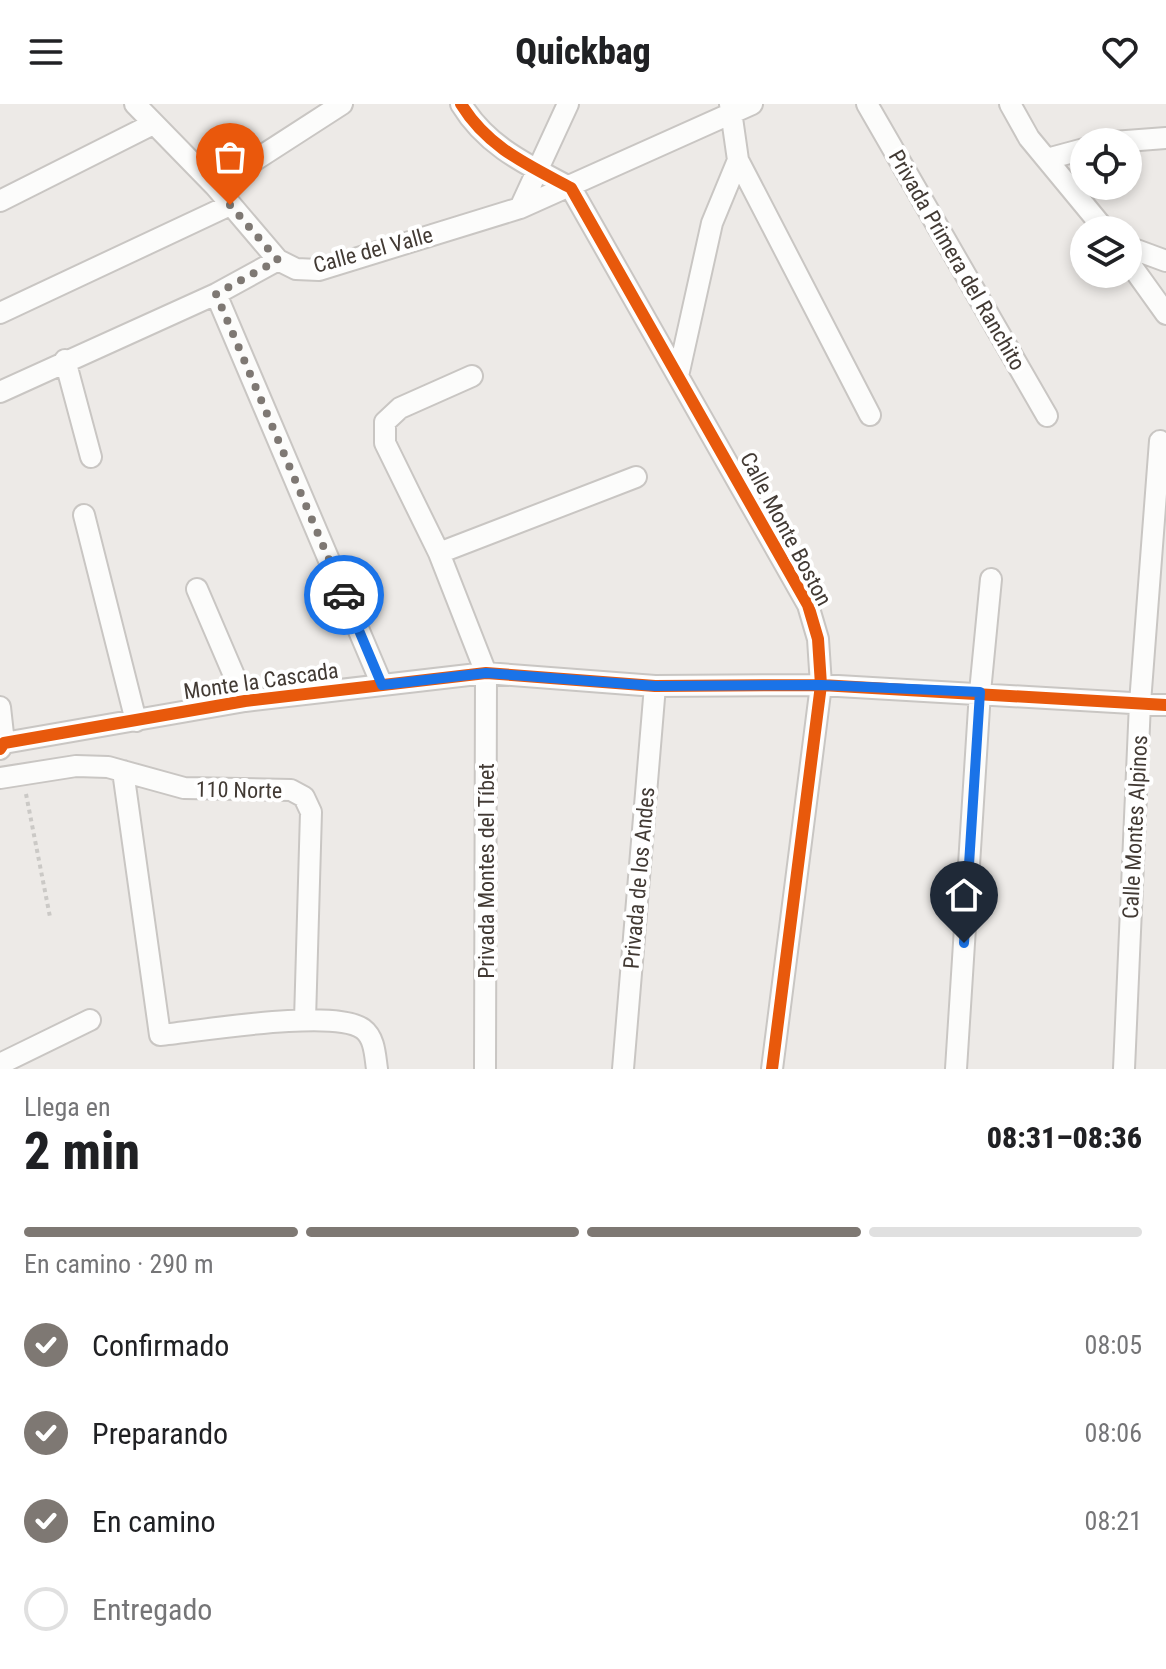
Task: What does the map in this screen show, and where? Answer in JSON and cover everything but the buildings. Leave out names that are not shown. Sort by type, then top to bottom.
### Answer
[{"type":"street","points":[[215,186],[342,104]]},
{"type":"street","points":[[461,104],[488,139],[571,188]]},
{"type":"street","points":[[520,208],[535,169],[568,104]]},
{"type":"street","name":"Calle del Valle","points":[[278,260],[296,269],[319,270],[520,208],[571,188],[729,111],[752,104]]},
{"type":"street","name":"Privada Primera del Ranchito","points":[[867,104],[1047,416]]},
{"type":"street","points":[[1010,104],[1029,138],[1094,216]]},
{"type":"street","points":[[0,201],[147,111],[278,260],[216,294],[0,392]]},
{"type":"street","points":[[729,111],[738,160],[870,415]]},
{"type":"street","points":[[1142,140],[1166,138]]},
{"type":"street","points":[[1047,159],[1070,153]]},
{"type":"street","points":[[678,376],[712,223],[738,160]]},
{"type":"street","name":"Calle Monte Boston","points":[[571,188],[808,605],[818,639],[821,685],[772,1069]]},
{"type":"street","points":[[0,313],[230,205]]},
{"type":"street","points":[[1142,252],[1166,261]]},
{"type":"street","points":[[1142,281],[1166,314]]},
{"type":"street","points":[[216,294],[382,685]]},
{"type":"street","points":[[65,360],[91,457]]},
{"type":"street","points":[[472,376],[400,408],[385,422],[385,443],[439,553],[486,673]]},
{"type":"street","name":"Calle Montes Alpinos","points":[[1124,1069],[1140,703],[1160,441]]},
{"type":"street","points":[[439,553],[636,477]]},
{"type":"street","points":[[84,515],[136,721]]},
{"type":"street","points":[[956,1069],[980,692],[991,579]]},
{"type":"street","points":[[197,589],[245,701]]},
{"type":"street","name":"Monte la Cascada","points":[[2,746],[245,701],[486,673],[655,686],[821,685],[1166,705]]},
{"type":"street","name":"Privada Montes del Tíbet","points":[[485,1069],[486,673]]},
{"type":"street","name":"Privada de los Andes","points":[[623,1069],[655,686]]},
{"type":"street","points":[[0,707],[2,746]]},
{"type":"street","points":[[53,735],[76,766]]},
{"type":"street","name":"110 Norte","points":[[0,778],[76,766],[123,771],[184,788],[291,790],[304,797],[311,812],[305,1020]]},
{"type":"street","points":[[123,771],[160,1035],[305,1020],[352,1024],[366,1031],[373,1043],[377,1069]]},
{"type":"street","points":[[0,1064],[90,1020]]},
{"type":"path","points":[[22,776],[50,917]]},
{"type":"cycle path","points":[[461,104],[483,132],[510,154],[571,188],[808,605],[818,639],[821,685],[772,1069]]},
{"type":"cycle path","points":[[0,749],[4,743],[245,701],[486,673],[655,686],[821,685],[1166,705]]},
{"type":"way so far","points":[[230,205],[278,260],[216,294],[344,595]]},
{"type":"route","points":[[344,595],[382,685],[486,673],[655,686],[821,685],[980,692],[964,943]]}]
